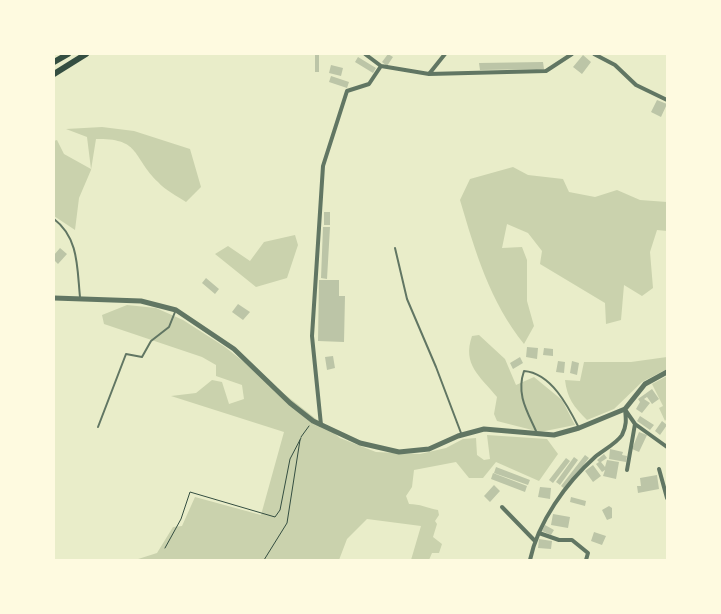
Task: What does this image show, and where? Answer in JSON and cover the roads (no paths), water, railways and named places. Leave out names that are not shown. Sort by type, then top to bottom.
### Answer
[{"type":"highway","points":[[54,62],[68,54]]},
{"type":"highway","points":[[54,74],[86,54]]},
{"type":"street","points":[[365,54],[381,66],[429,74],[546,71],[572,54]]},
{"type":"street","points":[[429,74],[446,54]]},
{"type":"street","points":[[594,54],[615,65],[636,85],[667,100]]},
{"type":"street","points":[[321,425],[312,336],[324,166],[347,91],[369,84],[381,66]]},
{"type":"street","points":[[54,298],[141,301],[176,310],[234,349],[290,403],[313,421],[360,443],[399,452],[429,449],[462,435],[484,429],[554,435],[579,428],[625,409],[645,384],[667,372]]},
{"type":"street","points":[[625,409],[635,424],[667,447]]},
{"type":"street","points":[[530,560],[534,540],[552,506],[594,458],[620,437],[627,425],[625,409]]},
{"type":"street","points":[[627,470],[635,424]]},
{"type":"street","points":[[659,469],[667,498]]},
{"type":"street","points":[[502,507],[534,540]]},
{"type":"street","points":[[539,533],[558,540],[572,540],[588,553],[586,560]]},
{"type":"lane","points":[[54,219],[68,232],[75,252],[81,299]]},
{"type":"lane","points":[[395,248],[406,299],[436,367],[462,435]]},
{"type":"lane","points":[[98,427],[126,354],[142,357],[151,342],[169,327],[176,310]]},
{"type":"lane","points":[[537,434],[522,399],[520,383],[524,371],[534,372],[564,398],[579,428]]}]
